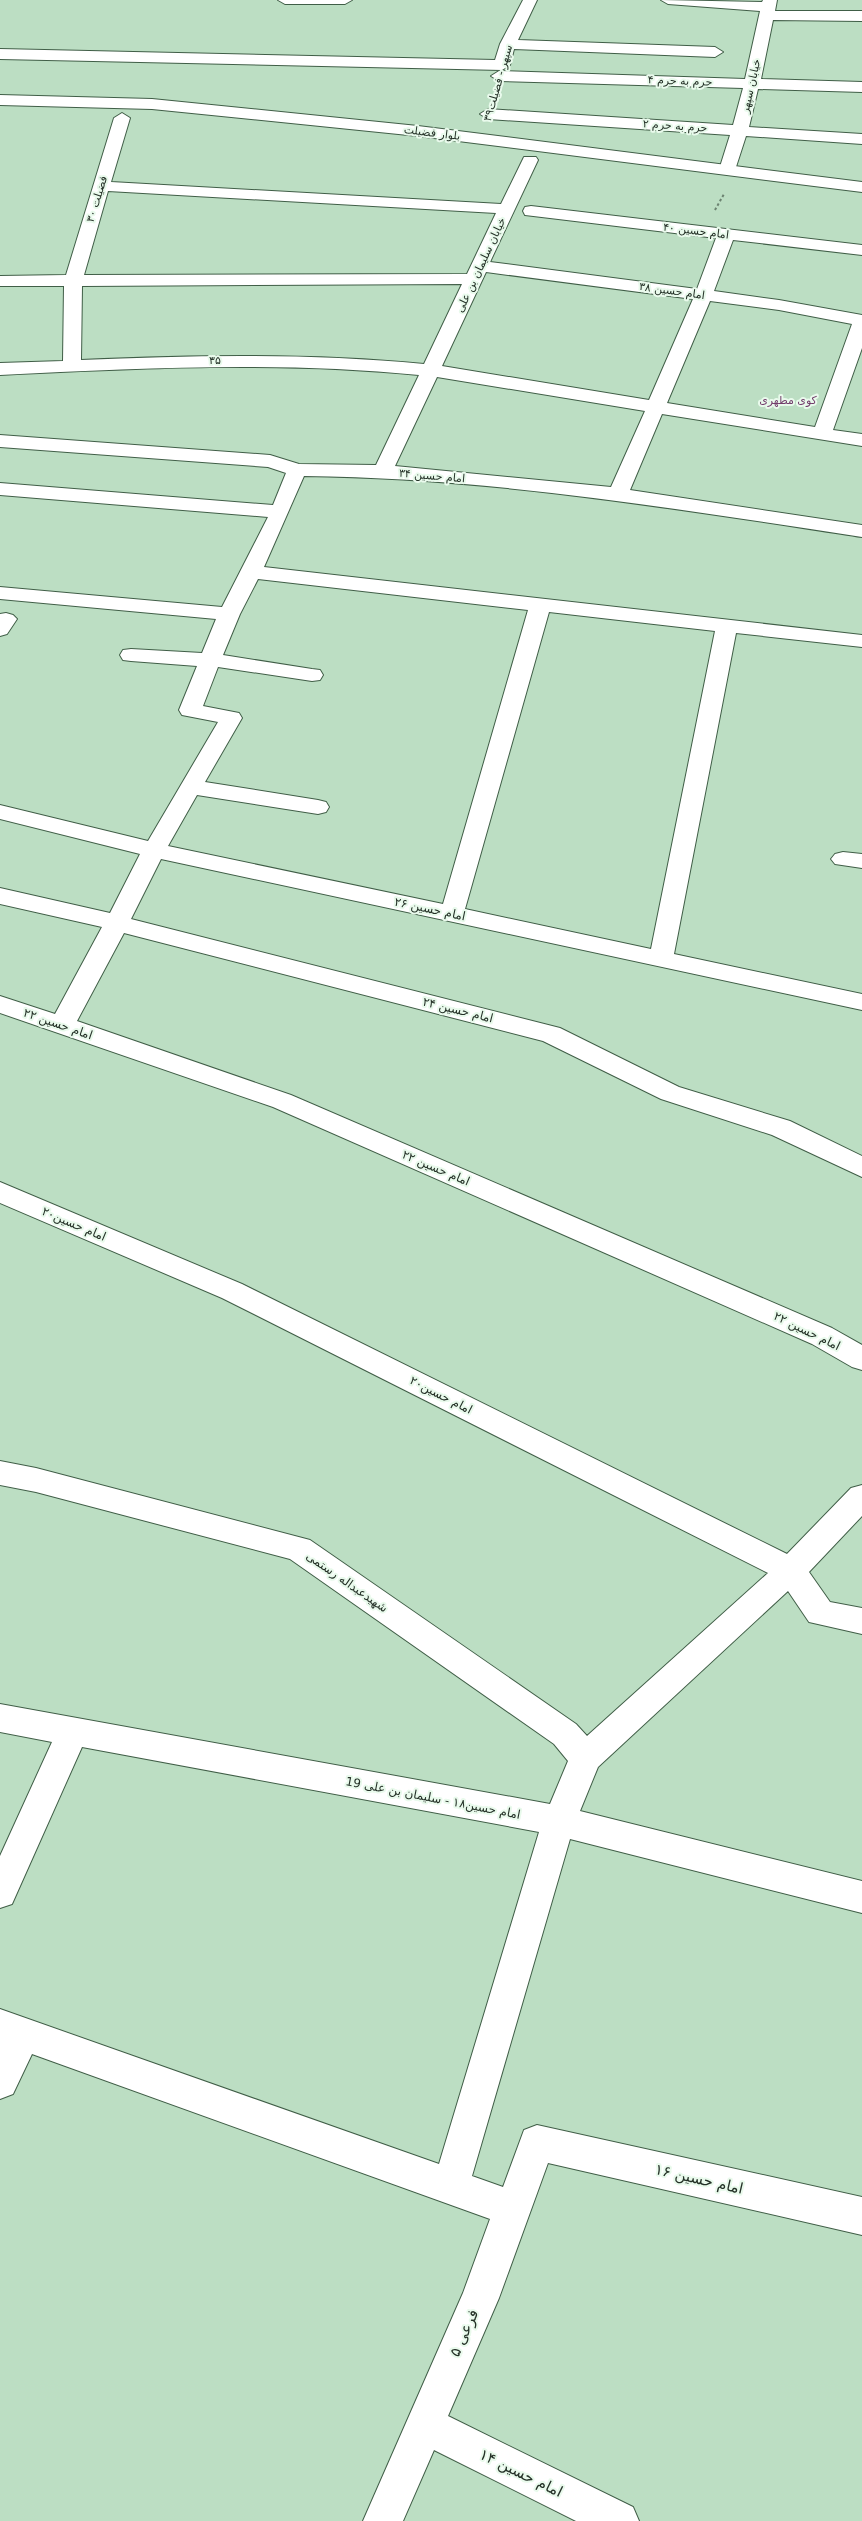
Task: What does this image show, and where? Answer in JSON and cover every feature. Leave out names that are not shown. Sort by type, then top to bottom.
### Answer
[{"type":"street","points":[[285,0],[345,0]]},
{"type":"street","name":"سپهر - فضیلت۳۹","points":[[481,139],[508,44],[530,0]]},
{"type":"street","points":[[668,0],[862,16]]},
{"type":"street","name":"خیابان سپهر","points":[[727,170],[753,84],[769,7]]},
{"type":"street","points":[[508,44],[715,52]]},
{"type":"street","name":"حرم به حرم ۴","points":[[0,54],[500,71],[753,84],[862,87]]},
{"type":"street","name":"بلوار فضیلت","points":[[0,100],[152,104],[481,139],[862,187]]},
{"type":"street","points":[[197,126],[207,110]]},
{"type":"street","name":"حرم به حرم ۲","points":[[488,114],[862,139]]},
{"type":"street","points":[[0,115],[141,120]]},
{"type":"street","name":"فضیلت ۳۰","points":[[72,366],[73,281],[122,118]]},
{"type":"street","name":"بلوار فضیلت","points":[[421,148],[862,201]]},
{"type":"street","name":"خیابان سلیمان بن علی","points":[[382,471],[530,160]]},
{"type":"street","points":[[101,186],[507,209]]},
{"type":"street","name":"امام حسین ۴۰","points":[[531,211],[862,250]]},
{"type":"street","points":[[618,494],[704,295],[726,235]]},
{"type":"street","name":"امام حسین ۳۸","points":[[0,281],[477,273],[704,295],[779,305],[862,321]]},
{"type":"street","points":[[822,434],[862,321]]},
{"type":"street","name":"۳۵","points":[[0,369],[208,360],[374,363],[430,370],[862,440]]},
{"type":"street","name":"امام حسین ۳۴","points":[[0,441],[270,461],[297,470],[382,471],[618,494],[862,531]]},
{"type":"street","points":[[62,1025],[154,850],[189,787],[231,718],[190,710],[229,614],[280,512],[297,470]]},
{"type":"street","points":[[0,488],[280,512]]},
{"type":"street","points":[[251,572],[862,641]]},
{"type":"street","points":[[0,594],[229,614]]},
{"type":"street","points":[[452,914],[540,605]]},
{"type":"street","points":[[661,959],[727,626]]},
{"type":"street","points":[[131,656],[211,660],[312,675]]},
{"type":"street","points":[[189,787],[318,807]]},
{"type":"street","name":"امام حسین ۲۶","points":[[0,812],[154,850],[862,1002]]},
{"type":"street","name":"امام حسین ۲۴","points":[[0,896],[117,923],[552,1034],[670,1093],[781,1128],[862,1167]]},
{"type":"street","name":"امام حسین ۲۲","points":[[0,1004],[282,1101],[822,1336],[862,1359]]},
{"type":"street","name":"امام حسین۲۰","points":[[0,1192],[232,1291],[791,1570],[820,1613],[862,1621]]},
{"type":"street","name":"شهیدعبداله رستمی","points":[[0,1472],[300,1549],[565,1734],[586,1758]]},
{"type":"street","points":[[450,2186],[559,1821],[586,1758],[791,1570],[862,1497]]},
{"type":"street","name":"امام حسین۱۸ - سلیمان بن علی 19","points":[[0,1718],[559,1821],[862,1897]]},
{"type":"street","points":[[0,1893],[73,1731]]},
{"type":"street","points":[[0,2082],[11,2030],[513,2208]]},
{"type":"street","name":"فرعی ۵","points":[[383,2521],[480,2298],[537,2143]]},
{"type":"street","name":"امام حسین ۱۶","points":[[537,2143],[862,2216]]},
{"type":"street","name":"امام حسین ۱۴","points":[[424,2425],[613,2520]]},
{"type":"district","name":"کوی مطهری","points":[[788,400]]}]
